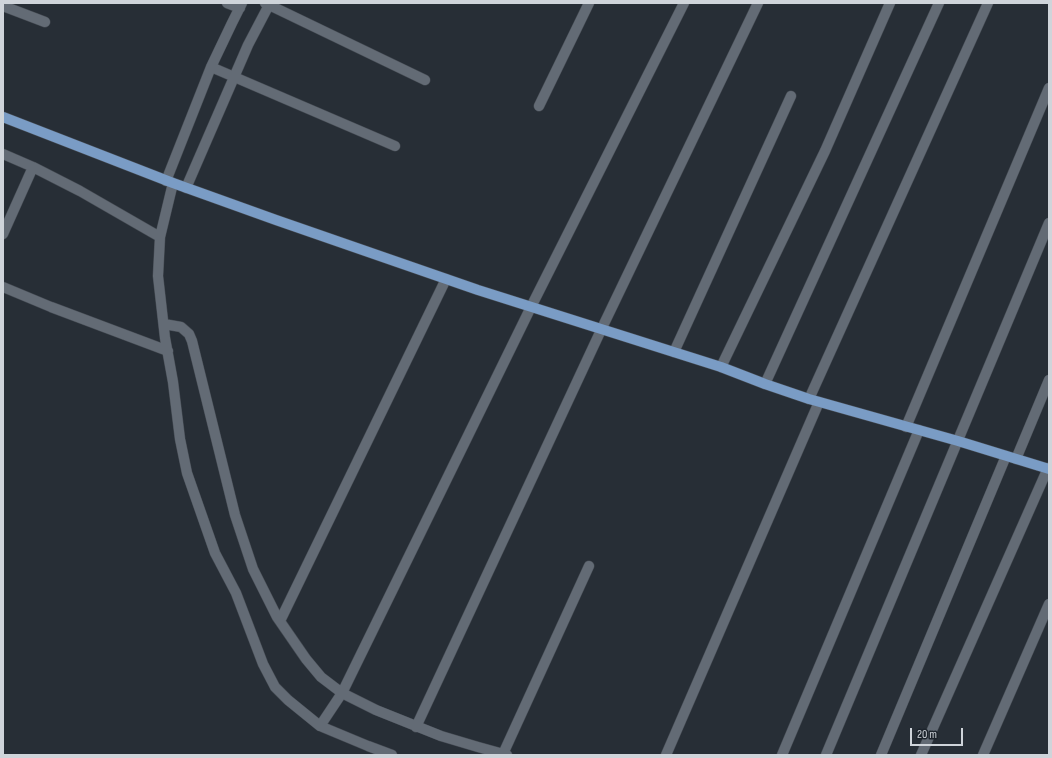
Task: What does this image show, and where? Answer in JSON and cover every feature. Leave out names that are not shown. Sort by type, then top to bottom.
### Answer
[{"type":"main road","points":[[3,117],[169,182],[446,279],[721,367],[809,399],[958,441],[1048,469]]},
{"type":"street","points":[[227,3],[241,6],[212,66],[169,182],[160,237],[158,276],[180,439],[187,473],[215,553],[236,593],[263,664],[275,687],[288,700],[320,726],[392,755]]},
{"type":"street","points":[[539,106],[589,3]]},
{"type":"street","points":[[320,726],[340,696],[531,307],[684,3]]},
{"type":"street","points":[[416,727],[602,328],[758,3]]},
{"type":"street","points":[[721,367],[825,151],[890,3]]},
{"type":"street","points":[[765,384],[939,3]]},
{"type":"street","points":[[809,399],[988,3]]},
{"type":"street","points":[[186,188],[234,76],[268,4],[425,80]]},
{"type":"street","points":[[3,6],[45,22]]},
{"type":"street","points":[[212,66],[395,146]]},
{"type":"street","points":[[906,427],[1049,88]]},
{"type":"street","points":[[674,352],[791,96]]},
{"type":"street","points":[[3,154],[33,167],[80,191],[160,237]]},
{"type":"street","points":[[3,234],[33,167]]},
{"type":"street","points":[[826,755],[1049,223]]},
{"type":"street","points":[[280,621],[446,279]]},
{"type":"street","points":[[3,287],[51,307],[168,351]]},
{"type":"street","points":[[164,324],[181,327],[189,334],[192,341],[235,515],[253,569],[280,621],[306,659],[340,696],[416,727],[505,755],[589,566]]},
{"type":"street","points":[[1016,459],[1049,380]]},
{"type":"street","points":[[666,755],[819,402]]},
{"type":"street","points":[[782,755],[919,430]]},
{"type":"street","points":[[881,755],[1006,456]]},
{"type":"street","points":[[920,755],[1048,469]]},
{"type":"street","points":[[983,755],[1049,604]]}]
